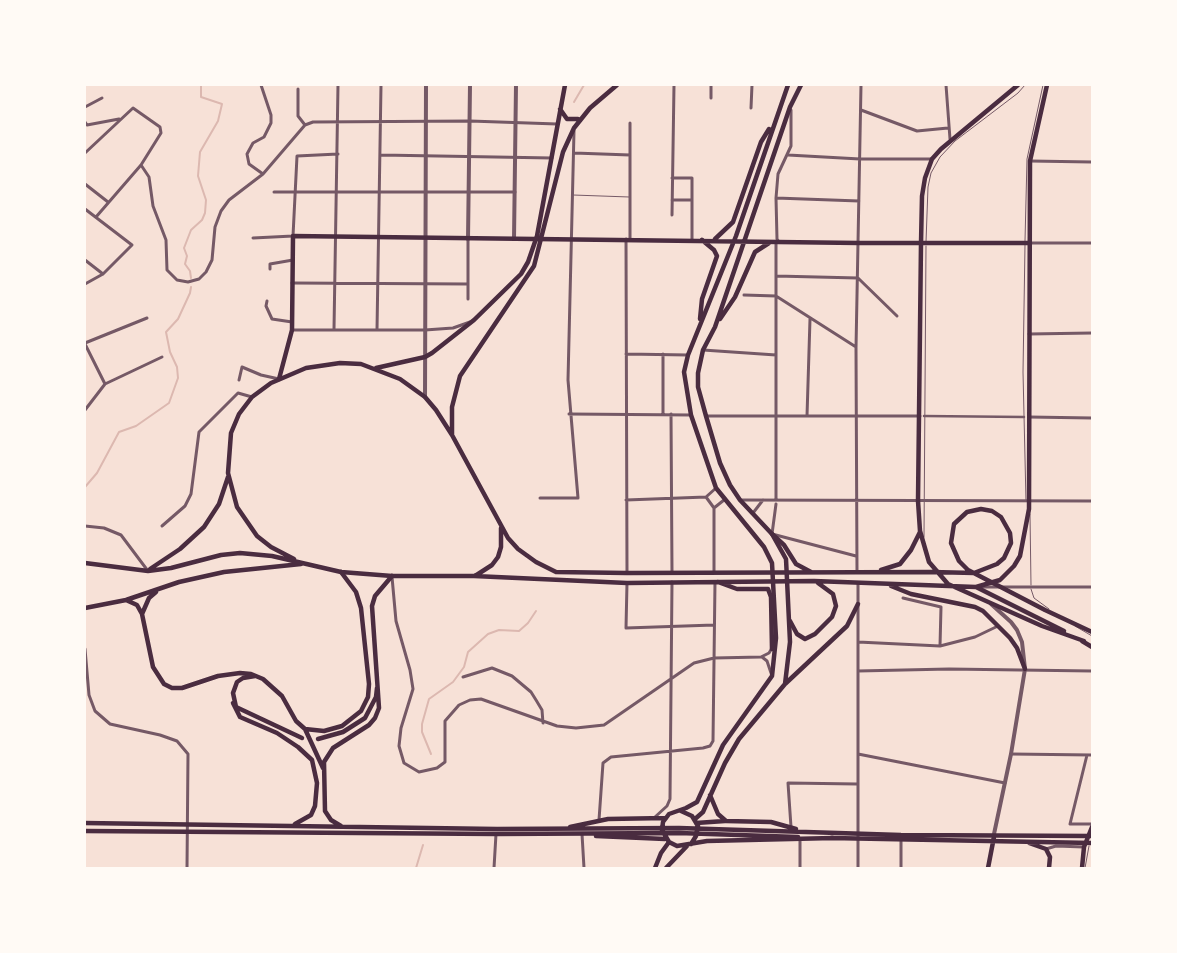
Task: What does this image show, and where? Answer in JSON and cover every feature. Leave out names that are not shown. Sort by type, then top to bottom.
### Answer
[{"type":"main road","points":[[375,368],[425,357],[439,349],[509,288],[528,262],[537,236],[565,85]]},
{"type":"main road","points":[[452,435],[452,407],[460,376],[534,266],[563,152],[578,119],[617,85]]},
{"type":"main road","points":[[562,829],[599,820],[666,818],[697,802],[723,745],[772,676],[776,638],[772,563],[764,547],[716,488],[691,415],[684,372],[688,355],[736,236],[788,85]]},
{"type":"main road","points":[[715,327],[790,107],[801,85]]},
{"type":"main road","points":[[1018,85],[950,139],[932,159],[925,178],[922,196],[924,243],[920,531],[924,550],[939,576],[948,584],[1042,626],[1084,641]]},
{"type":"main road","points":[[85,563],[148,570],[171,568],[221,555],[240,553],[272,556],[341,572],[392,576],[474,576],[627,583],[814,581],[976,587],[1000,580],[1014,566],[1024,545],[1029,509],[1027,500],[1026,417],[1028,334],[1027,243],[1030,161],[1047,85]]},
{"type":"main road","points":[[560,109],[566,118],[578,119]]},
{"type":"main road","points":[[714,240],[723,234],[733,222],[762,142],[774,122]]},
{"type":"main road","points":[[279,379],[292,330],[293,236],[722,240],[751,242],[1027,243]]},
{"type":"main road","points":[[700,325],[702,299],[717,256],[714,250],[702,240]]},
{"type":"main road","points":[[776,241],[760,247],[755,252],[735,297],[715,327],[703,350],[698,373],[698,387],[720,463],[740,500],[784,545],[796,564],[817,574]]},
{"type":"main road","points":[[148,570],[180,549],[204,527],[219,504],[228,473],[231,433],[239,414],[252,397],[279,379],[306,368],[323,364],[347,363],[375,368],[400,380],[425,397],[452,435],[500,526],[518,549],[536,562],[556,572],[817,574],[885,570],[900,564],[911,550],[920,531]]},
{"type":"main road","points":[[228,473],[237,507],[257,536],[271,547],[305,564]]},
{"type":"main road","points":[[857,572],[974,573],[997,564],[1009,550],[1010,533],[1007,524],[992,511],[981,509],[967,512],[954,524],[951,534],[954,552],[968,570],[1045,610],[1092,632]]},
{"type":"main road","points":[[474,576],[484,572],[498,557],[501,547],[500,526]]},
{"type":"main road","points":[[772,534],[788,567],[790,656],[785,684]]},
{"type":"main road","points":[[85,608],[126,600],[179,582],[224,572],[262,566],[305,564]]},
{"type":"main road","points":[[305,729],[324,731],[342,726],[361,711],[368,697],[369,684],[361,608],[356,592],[341,572]]},
{"type":"main road","points":[[342,826],[331,820],[325,810],[323,768],[327,754],[332,748],[375,718],[380,697],[372,606],[375,596],[392,576]]},
{"type":"main road","points":[[715,581],[737,589],[768,589],[771,597],[772,649]]},
{"type":"main road","points":[[790,621],[797,634],[805,639],[815,634],[832,617],[836,606],[833,594],[823,585],[814,581]]},
{"type":"main road","points":[[885,584],[910,594],[974,607],[998,626],[1017,648],[1025,669]]},
{"type":"main road","points":[[976,587],[1092,646]]},
{"type":"main road","points":[[142,614],[149,598],[160,590]]},
{"type":"main road","points":[[126,600],[137,605],[142,614],[153,667],[164,684],[172,688],[182,688],[222,675],[245,673],[256,676],[270,684],[282,696],[296,721],[305,729],[323,768]]},
{"type":"main road","points":[[696,821],[703,812],[725,763],[739,739],[785,684],[847,626],[858,604]]},
{"type":"main road","points":[[256,676],[243,678],[237,682],[233,693],[233,702],[237,712],[244,720],[277,733],[306,752],[312,760],[317,783],[317,798],[311,815],[295,824]]},
{"type":"main road","points":[[318,739],[343,732],[365,718],[376,696],[378,684]]},
{"type":"main road","points":[[233,702],[240,711],[277,725],[302,738]]},
{"type":"main road","points":[[710,795],[718,814],[726,821]]},
{"type":"main road","points":[[666,868],[689,845],[698,831],[696,821],[686,812],[679,810]]},
{"type":"main road","points":[[311,815],[315,825],[321,832]]},
{"type":"main road","points":[[655,868],[667,841],[662,826],[666,818]]},
{"type":"main road","points":[[696,821],[771,822],[799,830]]},
{"type":"main road","points":[[85,823],[295,824],[562,829],[858,839],[994,834],[1092,837]]},
{"type":"main road","points":[[1084,868],[1084,847],[1092,825]]},
{"type":"main road","points":[[582,834],[596,831],[679,828],[799,830],[901,837],[1092,843]]},
{"type":"main road","points":[[85,831],[582,834],[610,838],[667,841],[677,846],[719,840],[833,838]]},
{"type":"main road","points":[[988,868],[994,834]]},
{"type":"main road","points":[[1018,841],[1046,849],[1050,857],[1049,868]]},
{"type":"street","points":[[261,85],[271,115],[271,123],[264,136],[253,144],[247,154],[249,164],[263,174]]},
{"type":"street","points":[[334,329],[338,190],[338,85]]},
{"type":"street","points":[[377,330],[382,85]]},
{"type":"street","points":[[425,397],[426,85]]},
{"type":"street","points":[[468,299],[470,85]]},
{"type":"street","points":[[514,239],[516,85]]},
{"type":"street","points":[[672,215],[674,85]]},
{"type":"street","points":[[711,85],[711,98]]},
{"type":"street","points":[[751,108],[752,85]]},
{"type":"street","points":[[857,572],[856,348],[861,85]]},
{"type":"street","points":[[946,85],[950,139]]},
{"type":"street","points":[[298,88],[298,116],[305,125]]},
{"type":"street","points":[[85,107],[102,98]]},
{"type":"street","points":[[776,499],[776,198],[778,174],[788,155],[793,134],[790,107]]},
{"type":"street","points":[[85,153],[134,108],[160,127],[161,133],[141,165],[96,217]]},
{"type":"street","points":[[861,110],[917,131],[948,128]]},
{"type":"street","points":[[85,122],[87,125],[120,119]]},
{"type":"street","points":[[141,165],[149,176],[153,206],[166,240],[167,270],[177,280],[188,282],[199,279],[211,264],[215,227],[226,203],[263,174],[305,125],[313,122],[339,121],[470,121],[557,124]]},
{"type":"street","points":[[627,574],[626,354],[631,154],[630,123]]},
{"type":"street","points":[[540,498],[578,498],[569,414],[568,380],[574,128]]},
{"type":"street","points":[[574,153],[631,154]]},
{"type":"street","points":[[253,238],[293,236],[297,156],[338,154]]},
{"type":"street","points":[[381,155],[552,158]]},
{"type":"street","points":[[788,155],[932,159]]},
{"type":"street","points":[[1030,161],[1092,162]]},
{"type":"street","points":[[672,178],[692,178],[692,240]]},
{"type":"street","points":[[85,184],[108,202]]},
{"type":"street","points":[[274,192],[338,190],[469,193],[515,192]]},
{"type":"street","points":[[776,198],[859,202]]},
{"type":"street","points":[[672,200],[692,200]]},
{"type":"street","points":[[85,209],[132,245],[103,274],[85,284]]},
{"type":"street","points":[[1027,243],[1092,243]]},
{"type":"street","points":[[85,260],[103,274]]},
{"type":"street","points":[[270,269],[270,264],[293,260]]},
{"type":"street","points":[[776,276],[858,278],[897,316]]},
{"type":"street","points":[[292,283],[468,284]]},
{"type":"street","points":[[744,295],[776,296],[856,348]]},
{"type":"street","points":[[267,301],[266,306],[272,319],[292,322]]},
{"type":"street","points":[[105,384],[85,343],[147,318]]},
{"type":"street","points":[[807,416],[810,319]]},
{"type":"street","points":[[292,330],[425,330],[453,328],[474,320]]},
{"type":"street","points":[[1028,334],[1092,333]]},
{"type":"street","points":[[703,350],[776,355]]},
{"type":"street","points":[[626,354],[688,355]]},
{"type":"street","points":[[663,354],[663,414]]},
{"type":"street","points":[[85,410],[105,384],[162,357]]},
{"type":"street","points":[[239,380],[242,367],[261,376],[279,379]]},
{"type":"street","points":[[162,526],[185,506],[191,494],[199,432],[238,393],[252,397]]},
{"type":"street","points":[[569,414],[691,415]]},
{"type":"street","points":[[670,414],[672,573]]},
{"type":"street","points":[[706,416],[1092,418]]},
{"type":"street","points":[[626,500],[706,497],[716,488]]},
{"type":"street","points":[[706,497],[714,508],[714,572]]},
{"type":"street","points":[[753,513],[757,505],[765,499]]},
{"type":"street","points":[[714,508],[724,500]]},
{"type":"street","points":[[740,500],[1092,501]]},
{"type":"street","points":[[776,504],[772,534],[856,556]]},
{"type":"street","points":[[85,526],[104,528],[121,535],[148,570]]},
{"type":"street","points":[[392,576],[396,621],[410,670],[413,690],[398,746],[404,762],[420,772],[429,771],[443,764],[446,754],[445,721],[459,705],[470,700],[481,699],[543,723],[576,728],[604,725],[694,663],[714,658],[761,657],[772,649],[776,638]]},
{"type":"street","points":[[599,820],[603,763],[611,757],[703,748],[710,746],[713,741],[715,581]]},
{"type":"street","points":[[652,819],[661,813],[670,798],[672,582]]},
{"type":"street","points":[[627,583],[626,628],[714,625]]},
{"type":"street","points":[[858,583],[858,868]]},
{"type":"street","points":[[976,587],[1092,587]]},
{"type":"street","points":[[902,598],[941,607],[940,646]]},
{"type":"street","points":[[990,604],[1011,622],[1022,642],[1025,669],[1011,754],[994,834]]},
{"type":"street","points":[[858,642],[940,646],[975,637],[998,626]]},
{"type":"street","points":[[85,649],[88,695],[95,711],[110,724],[160,735],[177,741],[188,754],[187,868]]},
{"type":"street","points":[[761,657],[767,661],[772,676]]},
{"type":"street","points":[[463,676],[492,668],[512,676],[534,696],[542,710],[543,723]]},
{"type":"street","points":[[858,671],[1025,669],[1092,671]]},
{"type":"street","points":[[858,754],[1005,783]]},
{"type":"street","points":[[1011,754],[1092,755]]},
{"type":"street","points":[[1087,755],[1070,824],[1092,825]]},
{"type":"street","points":[[791,827],[788,783],[857,784]]},
{"type":"street","points":[[494,868],[496,834]]},
{"type":"street","points":[[582,834],[584,868]]},
{"type":"street","points":[[901,837],[901,868]]},
{"type":"street","points":[[800,840],[800,868]]},
{"type":"street","points":[[1046,849],[1056,846],[1084,847]]},
{"type":"lane","points":[[924,243],[928,187],[935,165],[955,141],[1018,94],[1025,85]]},
{"type":"lane","points":[[1026,417],[1027,159],[1043,85]]},
{"type":"lane","points":[[573,195],[630,197]]},
{"type":"lane","points":[[920,502],[924,550]]},
{"type":"lane","points":[[1029,509],[1031,590],[1034,598],[1055,614],[1092,636]]},
{"type":"lane","points":[[1084,868],[1092,837]]},
{"type":"waterway","points":[[191,278],[190,271],[185,264],[187,256],[184,248],[191,230],[202,220],[205,213],[206,200],[198,176],[200,152],[218,121],[222,104],[201,97],[201,85]]},
{"type":"waterway","points":[[574,102],[584,85]]},
{"type":"waterway","points":[[85,487],[97,473],[119,432],[136,426],[169,403],[178,378],[177,367],[170,352],[166,332],[178,319],[191,287]]},
{"type":"waterway","points":[[431,754],[422,732],[422,724],[429,699],[453,682],[464,667],[468,652],[488,634],[499,630],[519,631],[528,623],[536,611]]},
{"type":"waterway","points":[[416,868],[423,845]]}]
